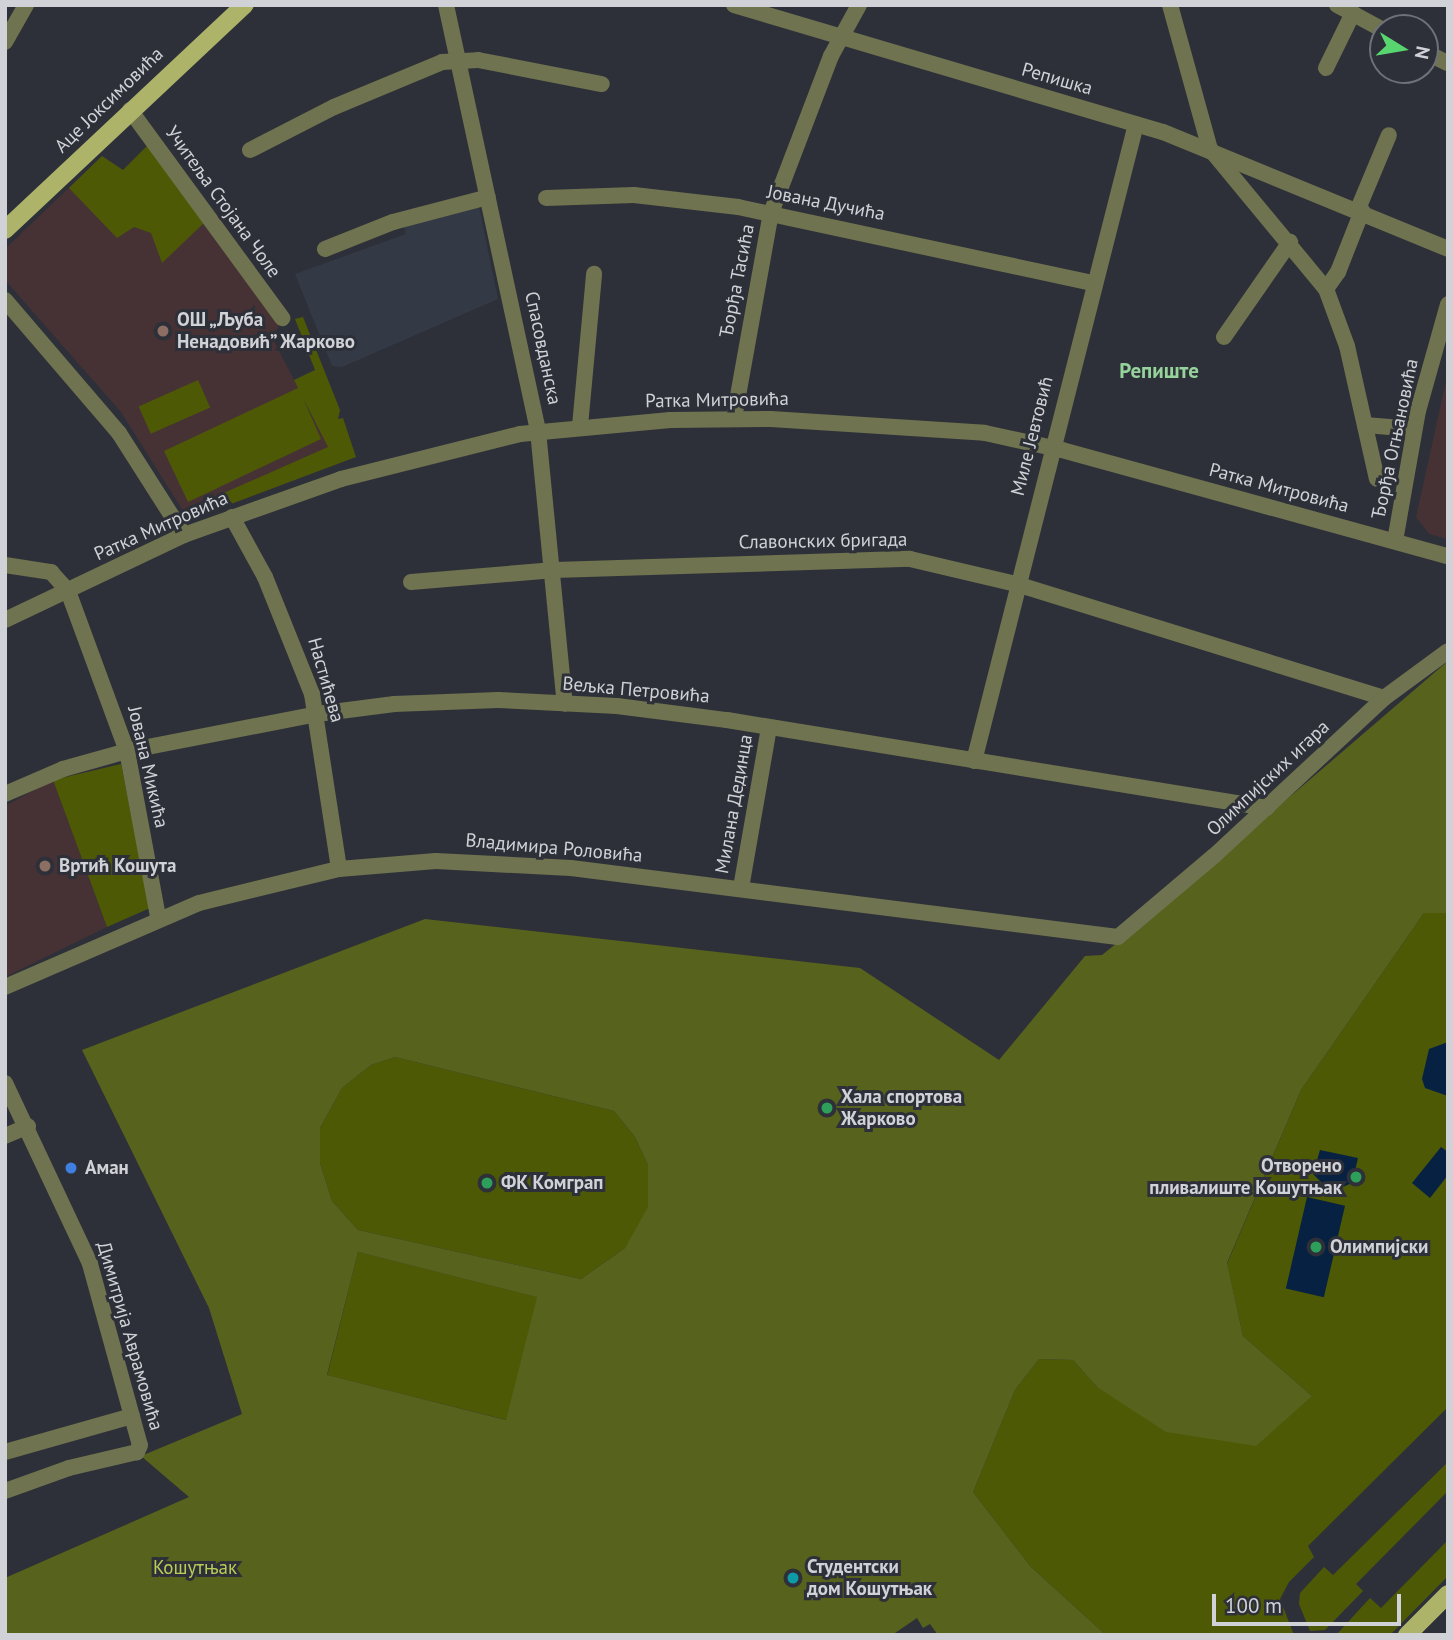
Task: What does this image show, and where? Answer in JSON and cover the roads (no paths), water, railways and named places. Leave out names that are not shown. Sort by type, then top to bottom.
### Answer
[{"type":"main road","name":"Аце Јоксимовића","points":[[5,230],[245,5]]},
{"type":"main road","points":[[1407,1635],[1448,1594]]},
{"type":"street","points":[[5,42],[26,5]]},
{"type":"street","name":"Спасовданска","points":[[446,5],[538,431],[554,570],[565,704]]},
{"type":"street","name":"Репишка","points":[[734,5],[1136,124],[1210,149],[1448,248]]},
{"type":"street","name":"Ђорђа Тасића","points":[[734,418],[771,213],[840,38],[859,5]]},
{"type":"street","points":[[1170,5],[1210,149],[1290,242],[1326,289],[1347,346],[1377,479]]},
{"type":"street","points":[[1337,5],[1369,22]]},
{"type":"street","points":[[1326,68],[1353,13]]},
{"type":"street","points":[[250,150],[334,107],[427,67],[458,60],[603,83]]},
{"type":"street","name":"Учитеља Стојана Чоле","points":[[130,110],[282,318]]},
{"type":"street","name":"Миле Јевтовић","points":[[974,761],[1016,584],[1136,124]]},
{"type":"street","points":[[1326,289],[1338,272],[1389,135]]},
{"type":"street","points":[[325,249],[393,222],[488,197]]},
{"type":"street","name":"Јована Дучића","points":[[546,198],[654,197],[771,213],[1093,282]]},
{"type":"street","points":[[1224,337],[1290,242]]},
{"type":"street","points":[[580,426],[594,274]]},
{"type":"street","points":[[5,300],[119,433],[184,535]]},
{"type":"street","name":"Ђорђа Огњановића","points":[[1395,541],[1415,429],[1448,304]]},
{"type":"street","name":"Ратка Митровића","points":[[5,620],[184,535],[374,469],[538,431],[580,426],[734,418],[941,427],[1051,447],[1448,556]]},
{"type":"street","points":[[1365,425],[1415,429]]},
{"type":"street","name":"Настићева","points":[[232,517],[289,629],[317,715],[339,869]]},
{"type":"street","name":"Славонских бригада","points":[[411,582],[554,570],[889,558],[944,565],[1016,584],[1384,698]]},
{"type":"street","points":[[5,565],[51,572],[68,591]]},
{"type":"street","name":"Јована Микића","points":[[68,591],[127,751],[158,917]]},
{"type":"street","name":"Олимпијских игара","points":[[1118,937],[1267,808],[1384,698],[1448,651]]},
{"type":"street","name":"Вељка Петровића","points":[[5,794],[63,769],[127,751],[317,715],[441,701],[565,704],[673,712],[1267,808]]},
{"type":"street","name":"Милана Дединца","points":[[741,888],[769,727]]},
{"type":"street","name":"Владимира Роловића","points":[[5,986],[158,917],[234,893],[339,869],[436,861],[502,863],[741,888],[1118,937]]},
{"type":"street","name":"Димитрија Аврамовића","points":[[5,1083],[28,1126],[90,1264],[139,1450],[69,1468],[5,1491]]},
{"type":"street","points":[[5,1136],[28,1126]]},
{"type":"street","points":[[5,1452],[132,1416]]},
{"type":"water","points":[[1448,1042],[1448,1096],[1425,1088],[1422,1079],[1429,1049]]},
{"type":"water","points":[[1441,1147],[1448,1152],[1448,1175],[1430,1198],[1412,1183]]},
{"type":"water","points":[[1320,1150],[1358,1158],[1352,1183],[1338,1189],[1324,1185],[1313,1174]]},
{"type":"water","name":"Олимпијски","points":[[1307,1197],[1345,1206],[1324,1297],[1286,1289]]},
{"type":"place","name":"ОШ „Љуба Ненадовић” Жарково","points":[[163,331]]},
{"type":"place","name":"Вртић Кошута","points":[[45,866]]},
{"type":"place","name":"Хала спортова Жарково","points":[[827,1108]]},
{"type":"place","name":"Аман","points":[[71,1168]]},
{"type":"place","name":"Отворено пливалиште Кошутњак","points":[[1356,1177]]},
{"type":"place","name":"ФК Комграп","points":[[487,1183]]},
{"type":"place","name":"Олимпијски","points":[[1316,1247]]},
{"type":"place","name":"Студентски дом Кошутњак","points":[[793,1578]]},
{"type":"district","name":"Репиште","points":[[1159,371]]},
{"type":"park label","name":"Кошутњак","points":[[195,1568]]}]
